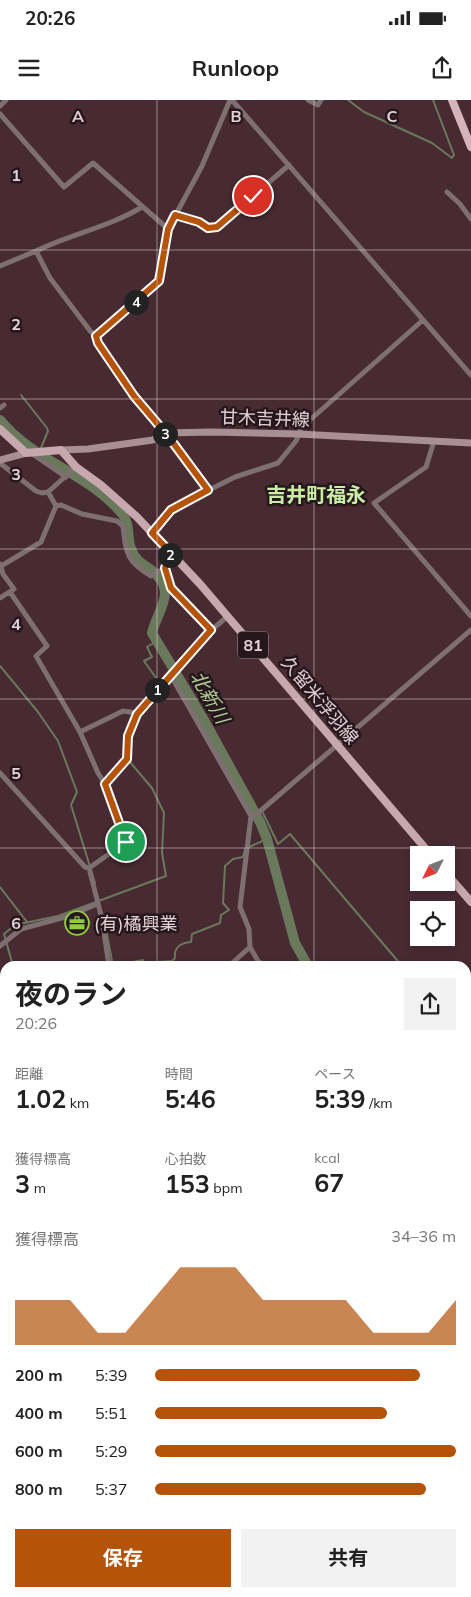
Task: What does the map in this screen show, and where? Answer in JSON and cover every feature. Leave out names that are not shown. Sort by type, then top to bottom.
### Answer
[{"type":"highway","points":[[452,100],[471,147]]},
{"type":"main road","points":[[0,429],[35,452]]},
{"type":"main road","name":"甘木吉井線","points":[[61,450],[88,449],[153,440],[164,433],[298,434],[471,443]]},
{"type":"main road","points":[[0,461],[35,452],[61,450]]},
{"type":"main road","name":"久留米浮羽線","points":[[61,450],[74,469],[116,497],[171,553],[228,616],[423,846]]},
{"type":"main road","points":[[455,883],[471,902]]},
{"type":"street","points":[[0,106],[6,100]]},
{"type":"street","points":[[96,336],[159,281],[168,229],[202,166],[231,100],[471,375]]},
{"type":"street","points":[[308,100],[318,104],[321,100]]},
{"type":"street","points":[[0,114],[64,187],[93,163],[168,229]]},
{"type":"street","points":[[175,215],[199,222],[208,228],[217,227],[289,166]]},
{"type":"street","points":[[447,192],[460,204],[471,219]]},
{"type":"street","points":[[0,266],[63,238],[110,224],[142,207]]},
{"type":"street","points":[[36,251],[50,278],[96,336],[98,343],[134,396],[168,436],[208,490]]},
{"type":"street","points":[[152,533],[171,510],[235,477],[278,464],[296,441],[302,427],[424,320]]},
{"type":"street","points":[[434,441],[426,467],[374,503],[471,616]]},
{"type":"street","points":[[35,452],[66,477]]},
{"type":"street","points":[[0,461],[36,491],[42,493],[48,492],[74,469]]},
{"type":"street","points":[[48,492],[56,506]]},
{"type":"street","points":[[56,506],[61,505],[82,514],[117,521],[123,526],[125,552],[137,567],[156,574],[165,568],[171,553]]},
{"type":"street","points":[[0,598],[14,588],[3,574],[1,565],[41,542],[56,506]]},
{"type":"street","points":[[165,568],[171,588],[211,630]]},
{"type":"street","points":[[0,773],[85,867],[91,867],[126,842],[105,784],[98,773],[80,732],[36,656],[47,646],[10,592]]},
{"type":"street","points":[[105,784],[127,759],[128,736],[135,713],[211,630],[228,616]]},
{"type":"street","points":[[251,816],[338,745],[471,630]]},
{"type":"street","points":[[173,671],[251,816],[240,907],[249,929],[250,947],[258,961]]},
{"type":"street","points":[[80,732],[123,711],[135,713]]},
{"type":"street","points":[[91,867],[108,961]]},
{"type":"street","points":[[4,942],[21,929],[69,916],[97,901]]},
{"type":"street","points":[[235,961],[250,947]]},
{"type":"waterway","points":[[348,100],[364,112],[432,143],[452,158],[454,155],[433,100]]},
{"type":"waterway","points":[[21,395],[47,428],[48,431],[41,448]]},
{"type":"waterway","name":"北新川","points":[[0,420],[29,447],[79,478],[110,501],[125,519],[130,546],[134,554],[140,562],[159,577],[165,592],[162,608],[152,633],[204,720],[260,822],[267,839],[295,943],[305,961]]},
{"type":"waterway","points":[[157,641],[147,647],[152,657],[144,661],[159,682]]},
{"type":"waterway","points":[[0,666],[38,712],[58,741],[77,792],[71,805],[95,883]]},
{"type":"waterway","points":[[136,711],[142,703]]},
{"type":"waterway","points":[[12,961],[4,934],[15,925],[58,916],[166,876],[162,853],[164,813],[152,788],[130,762]]},
{"type":"waterway","points":[[263,813],[278,844],[290,834],[398,961]]},
{"type":"waterway","points":[[116,824],[123,841]]},
{"type":"waterway","points":[[249,847],[267,839]]},
{"type":"waterway","points":[[172,961],[175,958],[178,946],[191,942],[192,934],[220,923],[221,915],[229,910],[223,903],[225,866],[233,859],[243,857],[245,849]]},
{"type":"waterway","points":[[0,887],[27,922]]},
{"type":"waterway","points":[[104,919],[112,961]]},
{"type":"waterway","points":[[138,961],[143,961]]},
{"type":"place","name":"(有)橘興業","points":[[77,923]]},
{"type":"district","name":"吉井町福永","points":[[316,494]]},
{"type":"route","points":[[126,842],[105,784],[127,759],[128,736],[137,714],[176,667],[211,630],[171,588],[165,568],[171,553],[152,533],[171,510],[208,490],[168,436],[134,396],[98,343],[96,336],[98,332],[130,308],[159,281],[165,259],[168,229],[175,215],[199,222],[208,228],[217,227],[253,196]]}]
